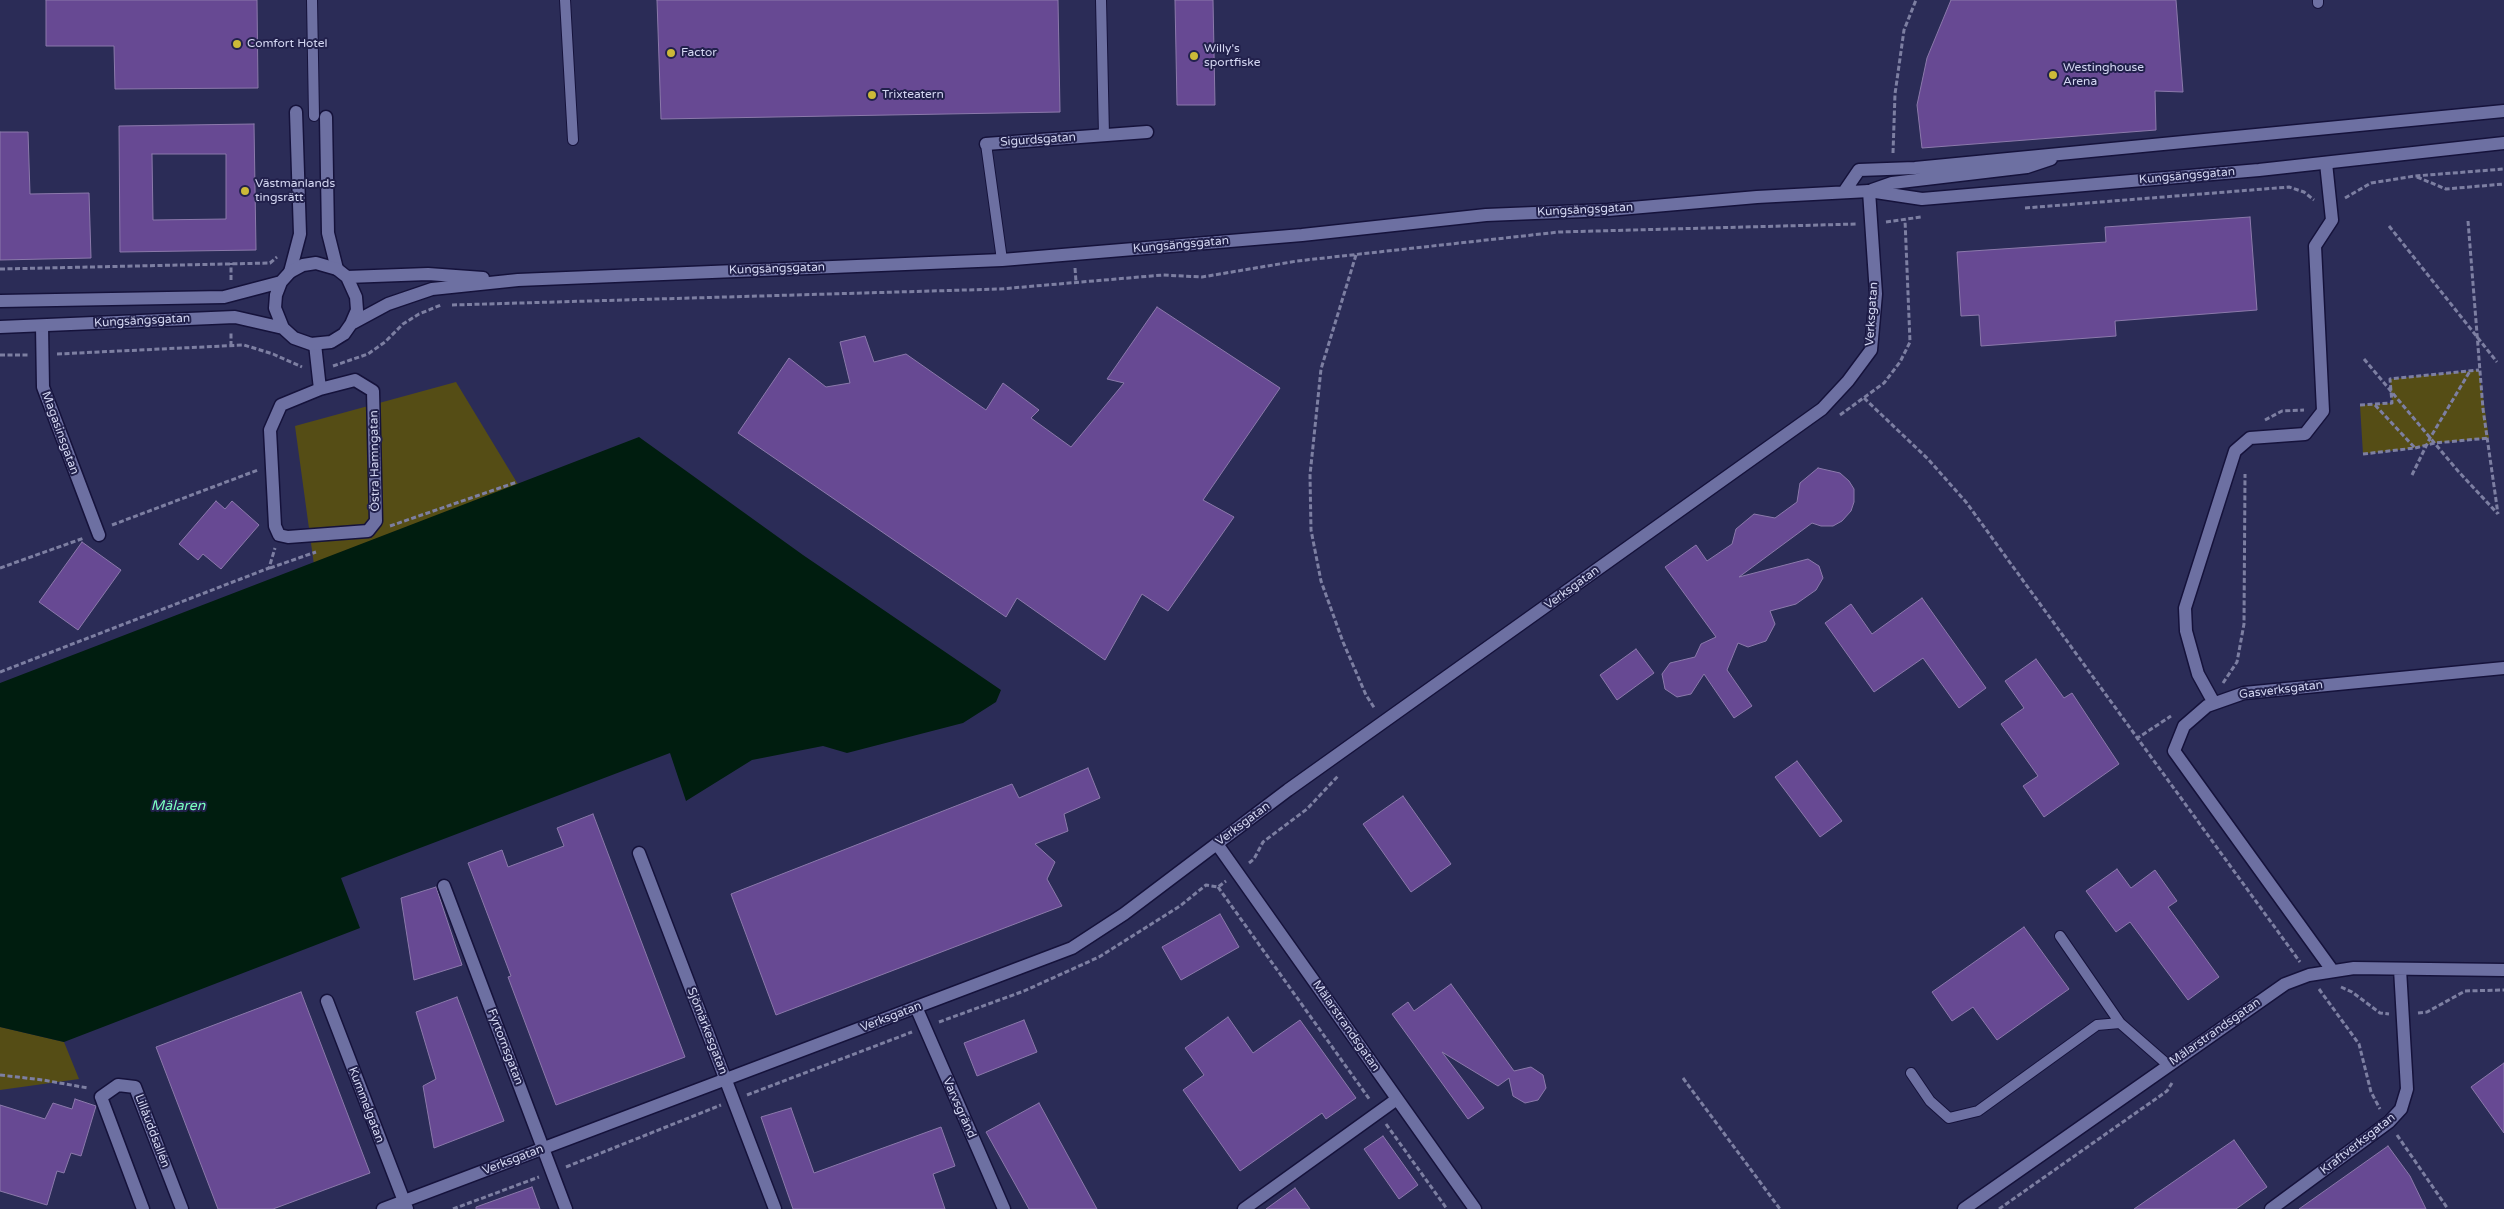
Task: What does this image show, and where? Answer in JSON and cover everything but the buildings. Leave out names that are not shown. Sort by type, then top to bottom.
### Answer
[{"type":"street","points":[[290,272],[300,234],[296,112]]},
{"type":"street","name":"Kungsängsgatan","points":[[1844,192],[1857,171],[2504,112]]},
{"type":"street","points":[[320,117],[328,233],[342,273],[356,297],[357,310],[344,334],[331,342],[315,344],[294,338],[283,328],[275,308],[276,295],[281,282],[290,272],[303,264],[316,263],[342,273]]},
{"type":"street","name":"Sigurdsgatan","points":[[986,144],[1147,132]]},
{"type":"street","name":"Kungsängsgatan","points":[[351,324],[388,304],[432,289],[518,280],[1002,260],[1302,235],[1486,215],[1608,210],[1757,197],[1869,191],[1922,199],[2326,163],[2504,143]]},
{"type":"street","name":"Kungsängsgatan","points":[[1869,191],[1892,183],[2028,167],[2071,152]]},
{"type":"street","points":[[2211,698],[2198,674],[2186,631],[2185,608],[2235,451],[2252,437],[2305,434],[2323,409],[2315,246],[2332,220],[2326,163]]},
{"type":"street","name":"Verksgatan","points":[[383,1209],[405,1205],[543,1149],[1072,948],[1124,914],[1288,790],[1822,409],[1848,381],[1871,350],[1876,294],[1869,191]]},
{"type":"street","name":"Kungsängsgatan","points":[[342,273],[428,274],[518,280]]},
{"type":"street","name":"Kungsängsgatan","points":[[0,301],[224,297],[281,282]]},
{"type":"street","name":"Kungsängsgatan","points":[[0,328],[235,317],[283,328]]},
{"type":"street","name":"Magasinsgatan","points":[[42,326],[43,387],[99,536]]},
{"type":"street","points":[[315,344],[320,389]]},
{"type":"street","name":"Östra Hamngatan","points":[[355,380],[373,391],[376,521],[368,531],[288,537],[279,535],[275,526],[272,465],[270,430],[282,405],[320,389],[355,380]]},
{"type":"street","name":"Gasverksgatan","points":[[2332,970],[2174,751],[2184,726],[2206,706],[2211,698],[2244,693],[2504,668]]},
{"type":"street","name":"Mälarstrandsgatan","points":[[1217,844],[1475,1209]]},
{"type":"street","name":"Sjömärkesgatan","points":[[639,852],[774,1209]]},
{"type":"street","name":"Fyrtornsgatan","points":[[444,886],[566,1209]]},
{"type":"street","name":"Kraftverksgatan","points":[[2271,1209],[2389,1122],[2401,1109],[2407,1089],[2400,969]]},
{"type":"street","name":"Mälarstrandsgatan","points":[[1964,1209],[2285,984],[2309,975],[2332,970],[2504,970]]},
{"type":"street","name":"Kummelgatan","points":[[327,1001],[405,1205]]},
{"type":"street","name":"Varvsgränd","points":[[916,1007],[1004,1209]]},
{"type":"street","name":"Lillåuddsallén","points":[[101,1097],[118,1085],[134,1087],[182,1209]]},
{"type":"street","points":[[101,1097],[143,1209]]},
{"type":"street","points":[[1244,1209],[1397,1099]]},
{"type":"lane","points":[[312,0],[320,117]]},
{"type":"lane","points":[[565,0],[573,140]]},
{"type":"lane","points":[[1101,0],[1104,135]]},
{"type":"lane","name":"Sigurdsgatan","points":[[986,144],[1002,260]]},
{"type":"lane","points":[[2060,936],[2120,1023],[2168,1065]]},
{"type":"lane","points":[[1911,1073],[1930,1101],[1949,1118],[1978,1112],[2097,1025],[2120,1023]]},
{"type":"path","points":[[1892,169],[1895,94],[1904,30],[1916,0]]},
{"type":"path","points":[[2016,209],[2289,187],[2304,192],[2315,200],[2349,198],[2360,188],[2371,183],[2415,176],[2504,169]]},
{"type":"path","points":[[2415,176],[2446,189],[2504,184]]},
{"type":"path","points":[[1928,216],[1904,220],[1910,342],[1893,374],[1864,398],[1928,459],[1966,502],[2136,739],[2207,832],[2309,975]]},
{"type":"path","points":[[2364,359],[2430,438],[2498,514],[2479,370],[2468,220]]},
{"type":"path","points":[[0,355],[244,346],[273,354],[304,367],[318,368],[348,363],[368,354],[385,342],[403,324],[419,314],[441,305],[1000,289],[1163,275],[1202,277],[1356,255],[1559,232],[1834,225]]},
{"type":"path","points":[[2389,226],[2497,362]]},
{"type":"path","points":[[0,269],[270,263],[280,254]]},
{"type":"path","points":[[1356,255],[1322,370],[1310,475],[1311,530],[1321,581],[1343,642],[1366,695],[1384,722]]},
{"type":"path","points":[[2360,405],[2392,403],[2390,379],[2479,370]]},
{"type":"path","points":[[2412,474],[2430,438],[2470,371]]},
{"type":"path","points":[[2375,404],[2415,448]]},
{"type":"path","points":[[2252,437],[2256,424],[2282,411],[2323,409]]},
{"type":"path","points":[[2363,454],[2415,448],[2435,443],[2488,438]]},
{"type":"path","points":[[0,568],[78,539],[99,536],[111,526],[272,465]]},
{"type":"path","points":[[2211,698],[2224,683],[2237,662],[2244,624],[2245,467]]},
{"type":"path","points":[[0,672],[269,568],[279,535]]},
{"type":"path","points":[[2136,739],[2176,713]]},
{"type":"path","points":[[1237,872],[1254,859],[1263,842],[1307,809]]},
{"type":"path","points":[[1218,887],[1446,1209]]},
{"type":"path","points":[[2310,990],[2327,986]]},
{"type":"path","points":[[2335,986],[2352,992],[2380,1013],[2427,1012],[2465,991],[2504,990]]},
{"type":"path","points":[[2318,988],[2359,1044],[2371,1092],[2448,1209]]},
{"type":"path","points":[[0,1075],[99,1090],[101,1097]]},
{"type":"path","points":[[1999,1209],[2167,1091],[2178,1077]]},
{"type":"path","points":[[1683,1078],[1780,1209]]},
{"type":"path","points":[[453,1209],[552,1173],[733,1100]]},
{"type":"shaded area","points":[[2479,370],[2489,438],[2435,443],[2415,448],[2363,454],[2360,405],[2392,403],[2390,379]]},
{"type":"shaded area","points":[[456,382],[519,486],[314,565],[295,426]]},
{"type":"shaded area","points":[[0,1027],[64,1042],[79,1079],[0,1090]]},
{"type":"water","name":"Mälaren","points":[[639,437],[803,555],[1001,690],[996,702],[963,723],[847,753],[823,746],[752,760],[686,801],[670,753],[341,878],[360,928],[64,1042],[0,1027],[0,683]]},
{"type":"place","name":"Comfort Hotel","points":[[237,44]]},
{"type":"place","name":"Factor","points":[[671,53]]},
{"type":"place","name":"Willy's sportfiske","points":[[1194,56]]},
{"type":"place","name":"Westinghouse Arena","points":[[2053,75]]},
{"type":"place","name":"Trixteatern","points":[[872,95]]},
{"type":"place","name":"Västmanlands tingsrätt","points":[[245,191]]}]
